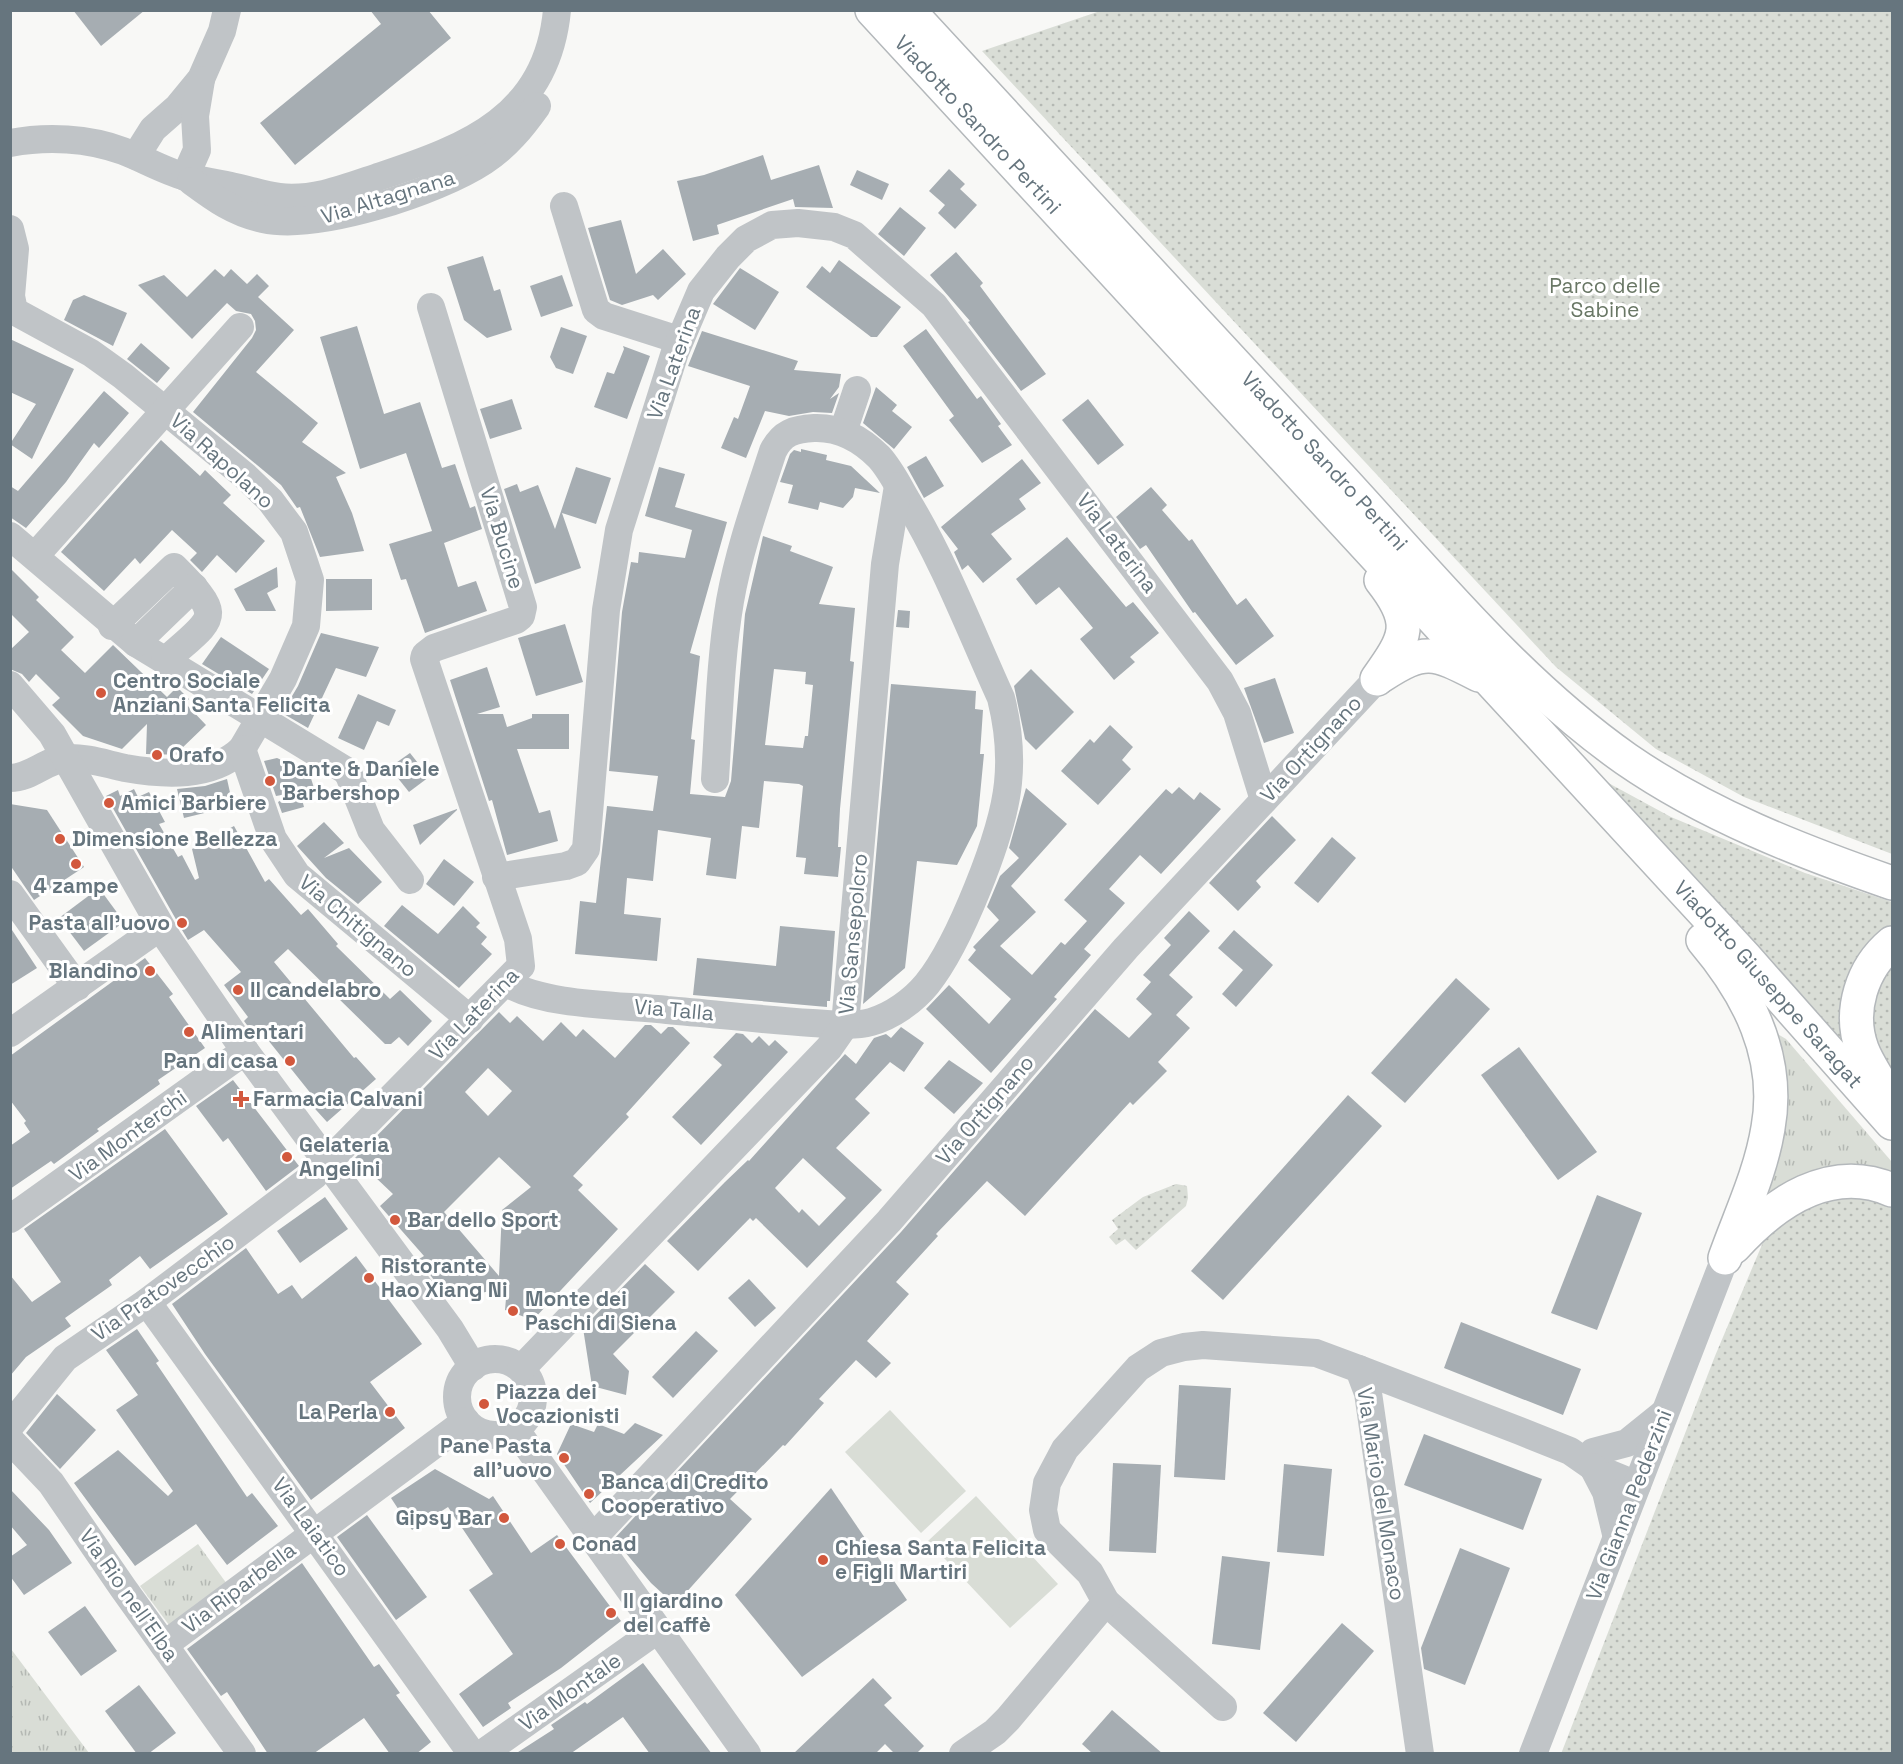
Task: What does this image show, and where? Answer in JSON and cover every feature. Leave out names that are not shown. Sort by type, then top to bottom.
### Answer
[{"type":"main road","name":"Viadotto Sandro Pertini","points":[[872,10],[1644,848]]},
{"type":"main road","name":"Viadotto Sandro Pertini","points":[[908,10],[1459,605],[1555,702],[1606,744],[1660,780],[1711,809],[1793,847],[1893,883]]},
{"type":"main road","points":[[1337,514],[1354,544],[1396,599],[1402,612],[1401,641],[1377,679]]},
{"type":"main road","points":[[1377,679],[1406,660],[1424,655],[1444,658],[1492,682]]},
{"type":"main road","points":[[1644,848],[1666,894],[1737,985],[1756,1022],[1767,1057],[1771,1091],[1767,1134],[1725,1258]]},
{"type":"main road","name":"Viadotto Giuseppe Saragat","points":[[1644,848],[1893,1123]]},
{"type":"main road","points":[[1893,943],[1879,956],[1864,980],[1856,1020],[1863,1051],[1893,1108]]},
{"type":"main road","points":[[1725,1258],[1766,1215],[1798,1194],[1841,1182],[1873,1184],[1893,1190]]},
{"type":"street","points":[[185,177],[196,150],[195,116],[201,79],[222,32],[227,10]]},
{"type":"street","name":"Via Altagnana","points":[[322,209],[361,183],[449,153],[496,125],[513,108],[539,71],[550,41],[557,10]]},
{"type":"street","name":"Via Altagnana","points":[[10,143],[44,138],[106,146],[185,177],[225,206],[247,215],[269,220],[322,209],[377,204],[450,180],[495,154],[525,123],[550,86],[569,40],[574,10]]},
{"type":"street","points":[[136,156],[153,129],[177,107],[201,79]]},
{"type":"street","points":[[564,206],[596,310],[604,316],[679,340]]},
{"type":"street","name":"Via Laterina","points":[[328,1163],[507,983],[521,966],[522,956],[496,878],[567,866],[577,862],[586,849],[602,649],[615,551],[622,520],[679,340],[701,291],[728,257],[754,234],[785,222],[834,227],[854,236],[934,305],[1206,660],[1231,698],[1264,800]]},
{"type":"street","name":"Via Rapolano","points":[[10,228],[15,249],[11,296],[14,311],[91,353],[166,411],[270,500],[294,532],[302,549],[310,580],[306,626],[289,669],[242,749],[233,758],[216,766],[181,772],[147,771],[65,758]]},
{"type":"street","name":"Via Bucine","points":[[431,308],[523,607],[516,620],[434,648],[425,655],[424,659],[496,878]]},
{"type":"street","points":[[36,556],[240,327]]},
{"type":"street","points":[[715,779],[722,655],[730,602],[744,543],[773,451],[783,436],[796,430],[818,428],[843,432],[857,390]]},
{"type":"street","name":"Via Talla","points":[[507,983],[529,995],[573,1001],[845,1025],[868,1023],[894,1012],[920,992],[937,970],[954,940],[999,827],[1008,784],[1009,742],[1001,698],[931,544],[880,458],[861,441],[843,432]]},
{"type":"street","name":"Via Sansepolcro","points":[[521,1369],[622,1267],[823,1055],[845,1025],[885,564],[898,486]]},
{"type":"street","points":[[10,536],[36,556],[112,626],[136,643],[259,720],[338,765],[349,775],[371,830],[410,880]]},
{"type":"street","points":[[112,626],[174,567],[208,605],[208,619],[206,625],[165,661]]},
{"type":"street","points":[[136,643],[194,587]]},
{"type":"street","points":[[147,593],[167,613]]},
{"type":"street","name":"Via Ortignano","points":[[592,1539],[889,1221],[1126,948],[1377,679]]},
{"type":"street","points":[[10,685],[39,716],[160,927],[245,1051],[450,1329],[473,1367]]},
{"type":"street","name":"Via Chitignano","points":[[242,749],[273,838],[297,875],[470,1019]]},
{"type":"street","points":[[10,778],[24,776],[65,758]]},
{"type":"street","points":[[10,894],[77,987]]},
{"type":"street","points":[[10,1033],[160,927]]},
{"type":"street","name":"Via Monterchi","points":[[10,1219],[245,1051]]},
{"type":"street","name":"Via Pratovecchio","points":[[10,1426],[64,1359],[147,1302],[284,1202],[328,1163]]},
{"type":"street","name":"Via Gianna Pederzini","points":[[1533,1754],[1725,1258]]},
{"type":"street","name":"Via Laiatico","points":[[147,1302],[314,1531],[472,1754]]},
{"type":"street","name":"Via Mario del Monaco","points":[[1223,1707],[1106,1602],[1090,1573],[1047,1530],[1043,1520],[1044,1496],[1051,1472],[1065,1449],[1138,1368],[1149,1359],[1168,1351],[1203,1345],[1322,1354],[1359,1369],[1368,1392],[1420,1754]]},
{"type":"street","points":[[502,1360],[521,1369],[531,1386],[532,1405],[527,1417],[515,1430],[497,1435],[486,1434],[466,1421],[457,1399],[458,1387],[463,1376],[481,1362],[502,1360]]},
{"type":"street","points":[[1359,1369],[1639,1478]]},
{"type":"street","points":[[1585,1457],[1627,1443],[1663,1414]]},
{"type":"street","name":"Via Riparbella","points":[[164,1645],[314,1531],[432,1448],[466,1421]]},
{"type":"street","points":[[515,1430],[747,1754]]},
{"type":"street","name":"Via Rio nell'Elba","points":[[10,1440],[51,1483],[242,1754]]},
{"type":"street","points":[[1585,1457],[1606,1492],[1617,1538]]},
{"type":"street","points":[[963,1754],[995,1732],[1008,1719],[1106,1602]]},
{"type":"street","name":"Via Montale","points":[[482,1754],[657,1630]]},
{"type":"green space","name":"Parco delle Sabine","points":[[1103,10],[1892,11],[1892,854],[1744,797],[1656,749],[1556,667],[982,51]]},
{"type":"green space","points":[[1601,779],[1671,817],[1805,873],[1892,902],[1892,930],[1848,1050]]},
{"type":"green space","points":[[1892,963],[1892,1085],[1881,1070],[1869,1014],[1879,982]]},
{"type":"green space","points":[[1776,1033],[1786,1039],[1892,1162],[1892,1177],[1763,1192]]},
{"type":"green space","points":[[1176,1184],[1187,1186],[1186,1206],[1136,1250],[1125,1239],[1116,1245],[1109,1237],[1118,1229],[1112,1220],[1143,1197]]},
{"type":"green space","points":[[1847,1196],[1868,1199],[1892,1208],[1892,1753],[1561,1754],[1715,1356],[1764,1240],[1772,1228],[1817,1200]]},
{"type":"green space","points":[[890,1410],[966,1491],[921,1533],[845,1452]]},
{"type":"green space","points":[[976,1496],[1058,1584],[1010,1628],[928,1541]]},
{"type":"green space","points":[[198,1544],[227,1584],[169,1625],[140,1586]]},
{"type":"green space","points":[[11,1649],[89,1753],[11,1753]]},
{"type":"building","points":[[73,10],[145,10],[101,46]]},
{"type":"building","points":[[370,10],[428,10],[451,38],[295,165],[260,123],[381,24]]},
{"type":"building","points":[[763,155],[771,180],[819,165],[833,208],[795,207],[793,199],[717,225],[719,234],[693,241],[677,181],[704,175]]},
{"type":"building","points":[[949,169],[965,184],[960,189],[977,205],[955,229],[938,213],[945,205],[929,191]]},
{"type":"building","points":[[857,170],[889,184],[882,200],[850,185]]},
{"type":"building","points":[[900,207],[926,228],[904,256],[878,234]]},
{"type":"building","points":[[621,220],[636,274],[663,249],[686,274],[658,300],[653,295],[622,305],[610,300],[588,228]]},
{"type":"building","points":[[956,252],[983,283],[980,286],[1046,374],[1021,391],[968,322],[970,321],[930,275]]},
{"type":"building","points":[[483,256],[494,291],[500,289],[512,330],[487,338],[464,320],[447,267]]},
{"type":"building","points":[[839,260],[901,307],[877,337],[871,337],[806,287],[822,266],[830,273]]},
{"type":"building","points":[[740,268],[779,292],[755,330],[713,304]]},
{"type":"building","points":[[215,269],[224,277],[231,269],[247,284],[257,274],[269,286],[258,297],[294,330],[256,372],[318,423],[302,442],[346,473],[336,477],[352,513],[364,551],[320,557],[300,507],[297,508],[281,485],[193,412],[252,338],[256,330],[255,321],[251,314],[236,311],[227,303],[192,339],[138,285],[164,275],[187,297]]},
{"type":"building","points":[[562,275],[573,306],[541,317],[530,286]]},
{"type":"building","points":[[84,295],[127,313],[113,346],[64,320],[73,300]]},
{"type":"building","points":[[357,326],[384,414],[420,402],[442,468],[455,464],[470,508],[475,506],[482,529],[444,543],[458,587],[476,581],[487,611],[425,633],[406,579],[401,580],[389,544],[432,531],[406,453],[360,469],[320,337]]},
{"type":"building","points":[[561,327],[587,336],[573,374],[556,368],[550,357]]},
{"type":"building","points":[[926,329],[977,399],[981,396],[1001,424],[998,426],[1012,445],[982,463],[949,420],[954,416],[903,346]]},
{"type":"building","points":[[702,331],[798,361],[794,370],[841,374],[839,387],[830,399],[839,393],[832,413],[813,412],[789,416],[765,411],[746,458],[721,448],[734,417],[738,419],[750,386],[688,366]]},
{"type":"building","points":[[10,339],[74,369],[32,459],[10,444],[36,404],[10,392]]},
{"type":"building","points":[[141,343],[170,368],[157,383],[127,359]]},
{"type":"building","points":[[623,346],[650,356],[627,419],[594,407],[607,372],[614,374],[624,349]]},
{"type":"building","points":[[876,387],[897,405],[892,411],[912,427],[894,449],[863,423]]},
{"type":"building","points":[[104,391],[129,413],[99,448],[94,443],[66,482],[26,528],[10,517],[10,486],[18,491]]},
{"type":"building","points":[[512,399],[522,429],[490,439],[480,409]]},
{"type":"building","points":[[1088,399],[1124,445],[1098,465],[1062,420]]},
{"type":"building","points":[[161,440],[200,476],[205,470],[231,495],[223,503],[265,541],[236,573],[217,555],[202,572],[190,560],[197,553],[172,530],[140,564],[135,558],[104,591],[61,552]]},
{"type":"building","points":[[801,449],[827,455],[826,460],[851,466],[880,493],[855,488],[853,497],[843,508],[820,502],[818,510],[788,503],[793,485],[780,482],[790,454],[794,450],[801,452]]},
{"type":"building","points":[[926,456],[944,486],[924,498],[907,467]]},
{"type":"building","points":[[1022,459],[1041,483],[1019,499],[1026,509],[991,534],[1012,559],[983,583],[968,565],[962,570],[954,552],[958,549],[941,527]]},
{"type":"building","points":[[576,467],[611,478],[596,524],[562,513],[581,568],[535,584],[504,489],[517,484],[520,492],[538,485],[555,529]]},
{"type":"building","points":[[659,467],[685,474],[675,507],[727,522],[690,653],[700,656],[691,739],[695,740],[690,794],[725,797],[731,781],[745,614],[763,536],[792,546],[790,551],[833,567],[819,604],[855,608],[850,661],[854,662],[840,809],[838,847],[841,847],[838,877],[804,874],[806,858],[796,857],[803,786],[799,784],[764,781],[759,828],[742,826],[736,879],[706,875],[711,838],[658,830],[653,881],[627,878],[624,914],[661,918],[657,961],[575,954],[580,901],[596,903],[607,806],[653,811],[658,776],[609,771],[622,612],[631,562],[638,563],[639,552],[685,558],[692,530],[645,516]],"holes":[[[774,669],[806,672],[805,684],[813,685],[808,736],[805,736],[803,748],[765,745]]]},
{"type":"building","points":[[1151,487],[1167,505],[1162,510],[1189,541],[1192,539],[1237,605],[1246,598],[1274,636],[1236,665],[1195,612],[1193,613],[1146,545],[1140,549],[1116,517]]},
{"type":"building","points":[[1067,537],[1126,607],[1133,602],[1159,633],[1130,657],[1135,662],[1114,680],[1080,639],[1093,628],[1059,587],[1036,605],[1016,579]]},
{"type":"building","points":[[277,567],[278,587],[267,593],[276,611],[246,611],[234,589]]},
{"type":"building","points":[[10,568],[39,597],[36,600],[74,637],[61,650],[85,673],[113,645],[167,697],[177,687],[189,699],[185,703],[206,725],[180,750],[186,755],[146,754],[147,724],[122,749],[83,736],[52,705],[60,698],[36,674],[29,682],[22,674],[10,669],[10,650],[29,632],[10,613]]},
{"type":"building","points":[[326,579],[372,579],[372,610],[326,611]]},
{"type":"building","points":[[898,610],[910,611],[909,628],[896,627]]},
{"type":"building","points":[[565,624],[583,682],[536,696],[518,638]]},
{"type":"building","points":[[321,633],[379,647],[366,677],[336,668],[308,728],[282,713],[298,686]]},
{"type":"building","points":[[221,637],[269,669],[252,694],[202,664]]},
{"type":"building","points":[[487,667],[500,707],[477,714],[503,714],[507,727],[532,718],[532,714],[569,714],[569,749],[517,749],[539,813],[550,810],[558,841],[507,855],[492,800],[489,801],[450,680]]},
{"type":"building","points":[[1031,669],[1074,712],[1036,750],[1025,739],[1014,686]]},
{"type":"building","points":[[1275,678],[1294,733],[1264,743],[1244,688]]},
{"type":"building","points":[[891,684],[976,691],[975,709],[983,710],[980,754],[984,754],[977,826],[957,865],[917,861],[905,968],[863,1004]]},
{"type":"building","points":[[358,694],[396,710],[389,726],[377,721],[364,750],[338,738]]},
{"type":"building","points":[[1110,725],[1133,747],[1122,760],[1131,769],[1098,805],[1061,771],[1090,739],[1094,743]]},
{"type":"building","points":[[410,753],[429,777],[409,792],[393,772],[393,765]]},
{"type":"building","points":[[277,758],[309,772],[314,788],[300,792],[304,807],[282,813],[278,802],[293,793],[276,796],[264,761]]},
{"type":"building","points":[[227,779],[233,806],[184,818],[177,789],[205,786]]},
{"type":"building","points":[[1179,787],[1194,800],[1200,792],[1221,809],[1161,874],[1140,855],[1109,889],[1125,903],[1084,949],[1091,955],[1054,997],[1057,999],[991,1073],[926,1009],[949,985],[989,1024],[1011,999],[968,960],[976,950],[973,947],[999,920],[987,907],[1000,876],[1019,858],[1009,848],[1026,788],[1067,824],[1011,886],[1036,912],[1000,946],[1032,975],[1061,942],[1065,945],[1087,921],[1064,900],[1166,789],[1172,794]]},
{"type":"building","points":[[134,789],[138,797],[149,792],[165,822],[159,824],[178,857],[182,855],[195,880],[199,878],[192,849],[234,826],[265,882],[269,879],[301,915],[308,909],[338,944],[336,946],[390,999],[400,990],[432,1021],[408,1046],[399,1037],[391,1044],[385,1044],[288,949],[274,962],[354,1058],[356,1057],[376,1079],[327,1122],[307,1100],[312,1095],[264,1035],[258,1040],[244,1021],[248,1017],[224,985],[241,972],[204,930],[188,940],[182,930],[106,796],[118,790],[120,796]]},
{"type":"building","points":[[10,804],[47,810],[84,867],[34,900],[10,865]]},
{"type":"building","points":[[457,810],[420,845],[413,825]]},
{"type":"building","points":[[1272,816],[1296,840],[1256,881],[1261,887],[1238,911],[1209,883]]},
{"type":"building","points":[[324,822],[344,843],[324,858],[349,848],[382,882],[358,904],[326,878],[297,846]]},
{"type":"building","points":[[1332,837],[1356,858],[1318,903],[1294,883]]},
{"type":"building","points":[[444,859],[474,882],[454,906],[426,884]]},
{"type":"building","points":[[99,888],[124,922],[84,951],[59,918]]},
{"type":"building","points":[[402,905],[438,934],[463,906],[480,923],[476,927],[487,937],[481,944],[492,954],[459,988],[384,926]]},
{"type":"building","points":[[1189,911],[1210,931],[1169,975],[1193,997],[1176,1015],[1190,1028],[1158,1062],[1167,1071],[1133,1105],[1130,1102],[1025,1216],[987,1181],[936,1234],[938,1236],[896,1282],[909,1294],[867,1341],[891,1363],[876,1378],[856,1360],[819,1399],[824,1403],[785,1446],[783,1445],[730,1499],[752,1519],[675,1605],[651,1583],[614,1539],[901,1232],[1095,1009],[1129,1038],[1152,1014],[1136,999],[1151,982],[1143,975],[1171,945],[1164,938]]},
{"type":"building","points":[[780,926],[835,931],[830,1001],[827,1001],[827,1007],[693,995],[697,958],[776,966]]},
{"type":"building","points":[[10,927],[37,968],[10,985]]},
{"type":"building","points":[[1234,930],[1273,965],[1236,1007],[1222,994],[1243,970],[1218,948]]},
{"type":"building","points":[[145,958],[173,994],[169,997],[205,1048],[158,1080],[160,1084],[97,1129],[99,1131],[54,1164],[51,1161],[10,1189],[10,1146],[30,1132],[24,1123],[26,1121],[10,1100],[10,1056]]},
{"type":"building","points":[[1456,978],[1490,1009],[1405,1103],[1371,1073]]},
{"type":"building","points":[[499,1012],[510,1023],[517,1016],[543,1041],[561,1022],[576,1037],[583,1029],[615,1058],[645,1025],[651,1025],[661,1034],[668,1027],[673,1027],[690,1043],[626,1114],[629,1117],[573,1176],[583,1185],[578,1190],[618,1229],[533,1320],[505,1310],[507,1287],[451,1300],[445,1283],[436,1283],[419,1259],[424,1256],[380,1206],[393,1194],[355,1158]],"holes":[[[488,1068],[512,1091],[488,1116],[465,1092]],[[499,1157],[531,1187],[502,1210],[499,1276],[444,1212]]]},
{"type":"building","points":[[901,1027],[924,1043],[904,1072],[890,1062],[855,1099],[870,1113],[836,1148],[882,1190],[807,1268],[756,1218],[753,1221],[750,1218],[698,1271],[667,1241],[749,1161],[845,1054],[856,1064],[874,1038],[886,1034],[891,1038]],"holes":[[[803,1158],[846,1198],[819,1226],[802,1209],[799,1213],[775,1188]]]},
{"type":"building","points":[[736,1033],[743,1034],[752,1043],[759,1036],[769,1046],[775,1040],[788,1052],[701,1145],[672,1117],[722,1065],[713,1057]]},
{"type":"building","points":[[1519,1047],[1597,1152],[1558,1180],[1481,1075]]},
{"type":"building","points":[[949,1060],[983,1083],[954,1114],[924,1088]]},
{"type":"building","points":[[233,1080],[299,1166],[266,1191],[228,1138],[223,1142],[196,1106]]},
{"type":"building","points":[[1348,1095],[1382,1126],[1223,1300],[1191,1271]]},
{"type":"building","points":[[165,1129],[228,1214],[150,1269],[140,1256],[109,1280],[112,1285],[65,1318],[71,1326],[26,1357],[10,1376],[10,1275],[32,1302],[61,1282],[24,1229]]},
{"type":"building","points":[[1597,1195],[1642,1213],[1597,1330],[1551,1313]]},
{"type":"building","points":[[325,1197],[348,1229],[300,1263],[277,1231]]},
{"type":"building","points":[[246,1248],[278,1294],[292,1285],[302,1299],[356,1256],[422,1344],[370,1382],[405,1428],[311,1500],[205,1354],[172,1304]]},
{"type":"building","points":[[645,1264],[675,1292],[613,1354],[629,1371],[626,1395],[592,1386],[583,1328]]},
{"type":"building","points":[[749,1279],[776,1308],[755,1327],[728,1298]]},
{"type":"building","points":[[1461,1322],[1581,1369],[1563,1415],[1444,1368]]},
{"type":"building","points":[[137,1329],[159,1361],[156,1363],[247,1497],[252,1493],[278,1526],[227,1565],[196,1524],[135,1566],[74,1483],[118,1450],[168,1496],[173,1491],[116,1410],[138,1395],[106,1350]]},
{"type":"building","points":[[696,1331],[718,1351],[673,1398],[652,1377]]},
{"type":"building","points":[[1179,1385],[1231,1388],[1225,1480],[1174,1477]]},
{"type":"building","points":[[57,1394],[96,1430],[60,1469],[26,1433]]},
{"type":"building","points":[[635,1423],[663,1435],[590,1503],[557,1454],[571,1424],[594,1432],[598,1424],[624,1434]]},
{"type":"building","points":[[1424,1434],[1542,1479],[1523,1530],[1404,1485]]},
{"type":"building","points":[[1113,1463],[1161,1465],[1156,1553],[1109,1551]]},
{"type":"building","points":[[1284,1464],[1332,1469],[1324,1556],[1277,1552]]},
{"type":"building","points":[[435,1469],[489,1499],[493,1496],[531,1553],[557,1535],[621,1621],[561,1668],[508,1703],[511,1708],[483,1727],[459,1694],[513,1654],[469,1590],[493,1574],[448,1507],[412,1530],[391,1498]]},
{"type":"building","name":"Chiesa Santa Felicita e Figli Martiri","points":[[831,1488],[907,1600],[802,1677],[735,1595]]},
{"type":"building","points":[[10,1489],[49,1530],[72,1563],[24,1595],[10,1576],[10,1557],[27,1545],[10,1525]]},
{"type":"building","points":[[367,1515],[427,1597],[396,1620],[337,1537]]},
{"type":"building","points":[[1460,1548],[1510,1568],[1465,1685],[1424,1669],[1421,1648]]},
{"type":"building","points":[[1222,1556],[1270,1562],[1260,1650],[1212,1644]]},
{"type":"building","points":[[302,1563],[374,1667],[379,1664],[400,1693],[396,1695],[431,1742],[416,1754],[390,1754],[364,1718],[313,1754],[268,1754],[227,1692],[221,1696],[187,1649]]},
{"type":"building","points":[[85,1606],[117,1651],[81,1676],[48,1632]]},
{"type":"building","points":[[1342,1623],[1374,1651],[1296,1742],[1263,1713]]},
{"type":"building","points":[[643,1663],[712,1754],[650,1754],[623,1717],[570,1754],[515,1754],[554,1729],[551,1725],[585,1702],[587,1704]]},
{"type":"building","points":[[873,1678],[892,1698],[884,1705],[924,1746],[916,1754],[895,1754],[885,1744],[875,1754],[793,1754]]},
{"type":"building","points":[[139,1685],[176,1733],[148,1754],[137,1754],[105,1711]]},
{"type":"building","points":[[1112,1710],[1163,1754],[1093,1754],[1082,1744]]},
{"type":"place","name":"Centro Sociale Anziani Santa Felicita","points":[[101,693]]},
{"type":"place","name":"Orafo","points":[[157,755]]},
{"type":"place","name":"Dante & Daniele Barbershop","points":[[270,781]]},
{"type":"place","name":"Amici Barbiere","points":[[109,803]]},
{"type":"place","name":"Dimensione Bellezza","points":[[60,839]]},
{"type":"place","name":"4 zampe","points":[[76,864]]},
{"type":"place","name":"Pasta all'uovo","points":[[182,923]]},
{"type":"place","name":"Blandino","points":[[150,971]]},
{"type":"place","name":"Il candelabro","points":[[238,990]]},
{"type":"place","name":"Alimentari","points":[[189,1032]]},
{"type":"place","name":"Pan di casa","points":[[290,1061]]},
{"type":"place","name":"Farmacia Calvani","points":[[241,1099]]},
{"type":"place","name":"Gelateria Angelini","points":[[287,1157]]},
{"type":"place","name":"Bar dello Sport","points":[[395,1220]]},
{"type":"place","name":"Ristorante Hao Xiang Ni","points":[[369,1278]]},
{"type":"place","name":"Monte dei Paschi di Siena","points":[[513,1311]]},
{"type":"place","name":"Piazza dei Vocazionisti","points":[[484,1404]]},
{"type":"place","name":"La Perla","points":[[390,1412]]},
{"type":"place","name":"Pane Pasta all'uovo","points":[[564,1458]]},
{"type":"place","name":"Banca di Credito Cooperativo","points":[[589,1494]]},
{"type":"place","name":"Gipsy Bar","points":[[504,1518]]},
{"type":"place","name":"Conad","points":[[560,1544]]},
{"type":"place","name":"Chiesa Santa Felicita e Figli Martiri","points":[[823,1560]]},
{"type":"place","name":"Il giardino del caffè","points":[[611,1613]]}]
